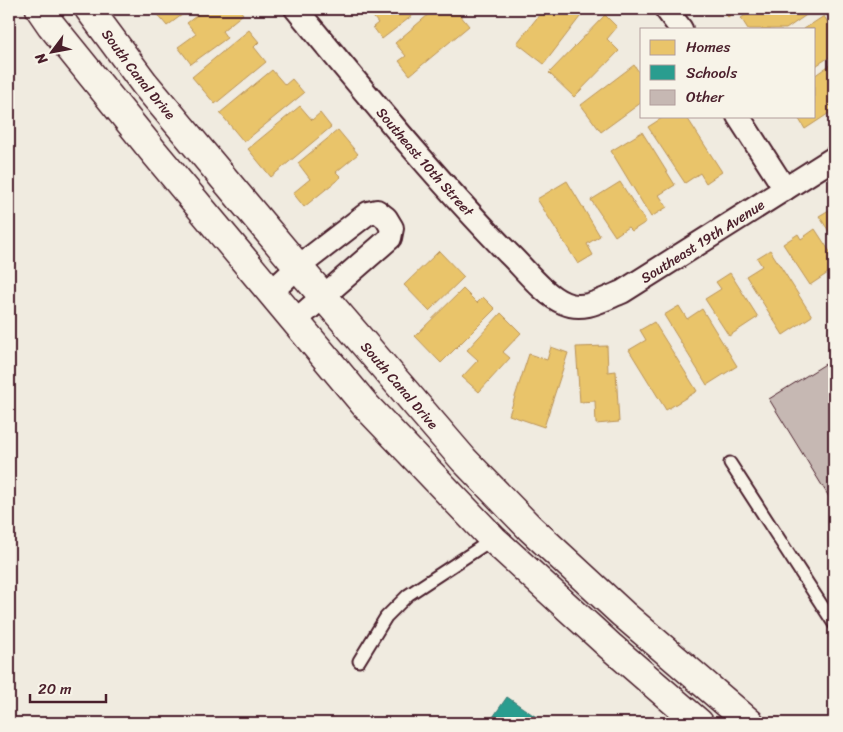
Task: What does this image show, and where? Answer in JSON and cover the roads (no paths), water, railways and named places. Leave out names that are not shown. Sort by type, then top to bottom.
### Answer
[{"type":"street","points":[[40,9],[152,150],[366,406],[493,539],[610,646],[699,723]]},
{"type":"street","name":"South Canal Drive","points":[[89,9],[144,83],[298,267],[464,460],[530,528],[623,614],[750,723]]},
{"type":"street","name":"Southeast 10th Street","points":[[296,9],[481,225],[548,292],[565,304]]},
{"type":"street","points":[[666,9],[680,28]]},
{"type":"street","points":[[739,118],[785,189]]},
{"type":"street","name":"Southeast 19th Avenue","points":[[565,304],[588,306],[622,292],[834,158]]},
{"type":"street","points":[[271,292],[298,267],[368,213],[377,211],[386,218],[392,228],[390,238],[294,321]]},
{"type":"lane","points":[[730,463],[834,624]]},
{"type":"lane","points":[[359,661],[386,618],[408,595],[493,539]]}]
